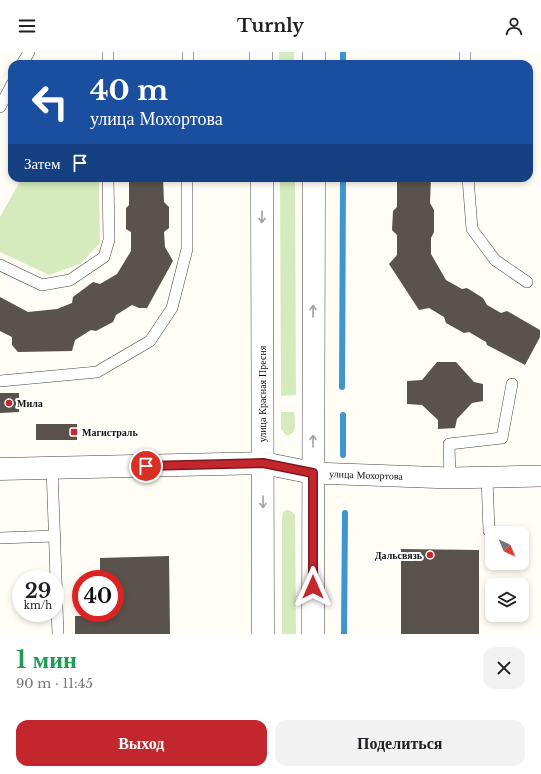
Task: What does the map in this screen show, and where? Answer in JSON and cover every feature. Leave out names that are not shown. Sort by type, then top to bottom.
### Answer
[{"type":"street","name":"улица Красная Пресня","points":[[262,182],[264,634]]},
{"type":"street","points":[[313,634],[314,182]]},
{"type":"street","name":"улица Мохортова","points":[[0,469],[263,463],[313,473],[450,478],[541,476]]},
{"type":"lane","points":[[0,107],[8,92]]},
{"type":"lane","points":[[0,265],[42,285],[70,280],[104,257],[109,240],[108,182]]},
{"type":"lane","points":[[0,381],[97,372],[150,341],[172,308],[187,249],[187,182]]},
{"type":"lane","points":[[468,182],[472,230],[494,260],[527,282]]},
{"type":"lane","points":[[450,478],[449,444],[502,438],[512,384]]},
{"type":"lane","points":[[52,468],[58,634]]},
{"type":"lane","points":[[487,478],[489,526]]},
{"type":"lane","points":[[0,538],[55,536]]},
{"type":"green space","points":[[279,52],[294,52],[294,60],[279,60]]},
{"type":"green space","points":[[20,182],[99,182],[100,243],[80,264],[49,275],[0,252],[0,217]]},
{"type":"green space","points":[[280,182],[295,182],[296,395],[281,396]]},
{"type":"green space","points":[[281,412],[294,412],[295,427],[290,435],[286,435],[281,429]]},
{"type":"green space","points":[[287,510],[291,511],[295,515],[296,634],[282,634],[282,517],[283,512]]},
{"type":"building","points":[[129,182],[163,182],[164,202],[169,207],[169,228],[164,232],[165,247],[173,261],[147,308],[139,308],[132,305],[116,315],[113,322],[96,331],[91,330],[75,340],[72,351],[18,352],[12,345],[12,337],[0,331],[0,297],[28,312],[57,309],[72,303],[73,297],[93,282],[100,284],[117,274],[131,251],[131,232],[126,229],[126,208],[129,205]]},
{"type":"building","points":[[397,182],[431,182],[430,203],[434,210],[434,232],[431,238],[431,254],[446,280],[462,289],[467,288],[483,298],[487,305],[501,313],[507,311],[540,330],[540,337],[525,365],[487,345],[486,342],[469,332],[464,333],[446,323],[444,317],[429,308],[419,310],[389,264],[397,255],[397,235],[392,230],[393,211],[397,207]]},
{"type":"building","points":[[437,362],[456,362],[474,382],[483,384],[483,401],[472,403],[457,419],[455,428],[438,429],[438,420],[422,405],[407,404],[407,381],[422,380]]},
{"type":"building","name":"Мила","points":[[0,393],[19,393],[19,412],[0,413]]},
{"type":"building","points":[[36,424],[77,424],[77,440],[36,440]]},
{"type":"building","points":[[401,549],[479,550],[479,634],[401,634]]},
{"type":"building","points":[[169,556],[170,634],[75,634],[75,622],[124,622],[124,570],[100,570],[100,558]]},
{"type":"waterway","points":[[343,52],[343,60]]},
{"type":"waterway","points":[[342,387],[343,182]]},
{"type":"waterway","points":[[343,415],[343,455]]},
{"type":"waterway","points":[[344,634],[345,513]]},
{"type":"place","name":"Мила","points":[[9,403]]},
{"type":"place","name":"Магистраль","points":[[74,432]]},
{"type":"place","name":"Дальсвязь","points":[[430,555]]},
{"type":"route","points":[[146,466],[263,463],[313,473],[313,587]]}]
